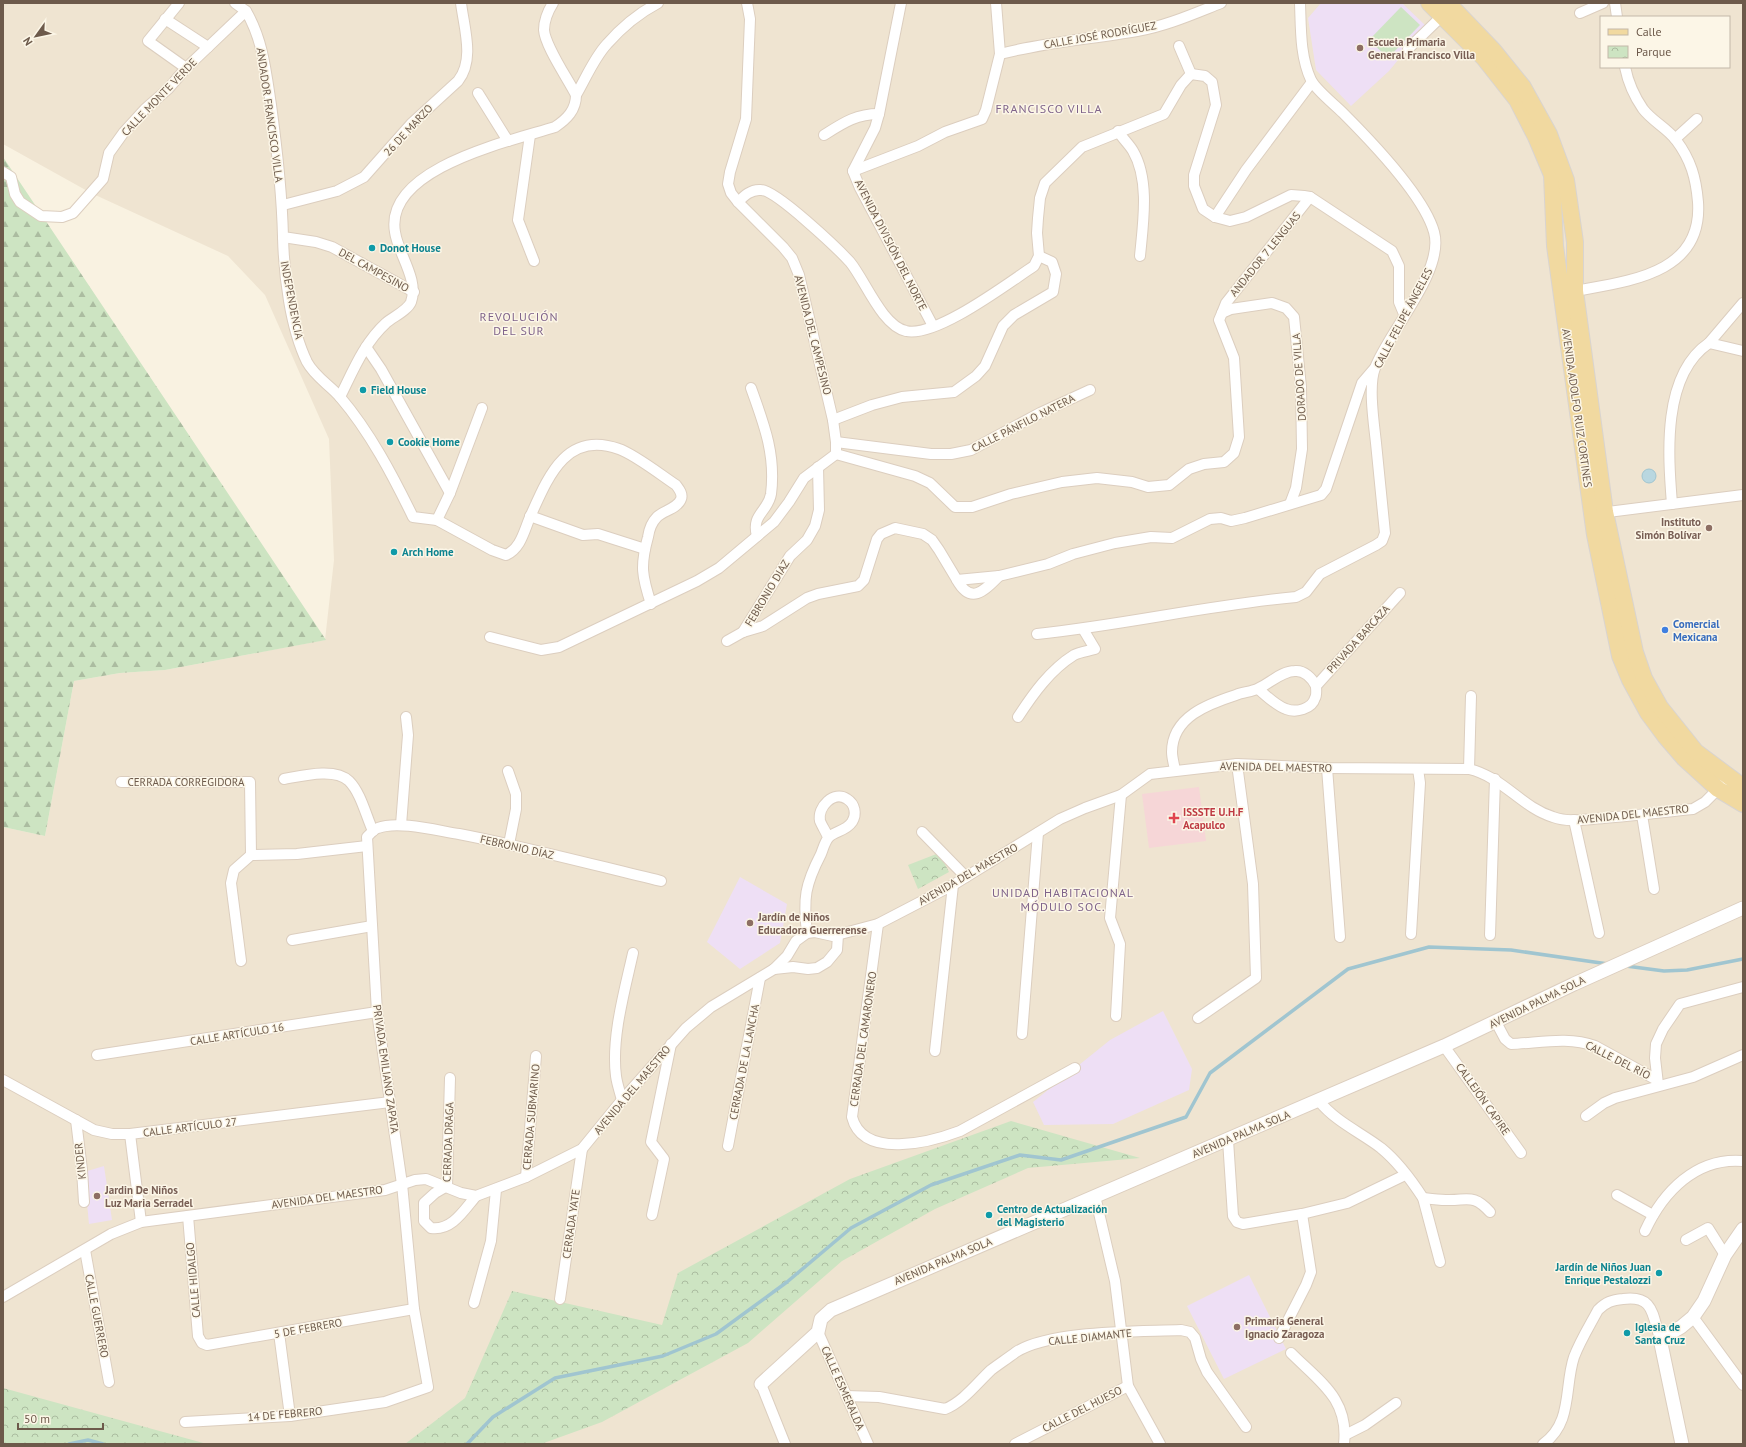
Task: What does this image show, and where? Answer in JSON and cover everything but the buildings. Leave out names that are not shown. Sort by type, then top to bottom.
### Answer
[{"type":"main road","name":"AVENIDA ADOLFO RUIZ CORTINES","points":[[1430,3],[1446,9],[1493,50],[1523,87],[1549,134],[1566,180],[1575,242],[1575,291],[1599,514],[1595,535],[1620,656],[1630,680],[1648,713],[1665,736],[1684,758],[1723,783],[1743,804]]},
{"type":"main road","name":"AVENIDA ADOLFO RUIZ CORTINES","points":[[1446,9],[1517,100],[1536,137],[1552,175],[1554,246],[1599,514]]},
{"type":"main road","name":"AVENIDA ADOLFO RUIZ CORTINES","points":[[1723,783],[1743,787]]},
{"type":"street","points":[[179,3],[148,41],[186,68]]},
{"type":"street","points":[[235,3],[246,11]]},
{"type":"street","name":"26 DE MARZO","points":[[282,205],[337,191],[364,177],[411,124],[458,81],[465,73],[468,62],[461,3]]},
{"type":"street","points":[[414,292],[395,232],[394,219],[398,206],[404,196],[413,187],[444,166],[470,153],[555,127],[564,120],[576,103],[576,95],[548,42],[544,30],[546,17],[553,3]]},
{"type":"street","points":[[576,95],[606,44],[646,9],[658,3]]},
{"type":"street","name":"AVENIDA DEL CAMPESINO","points":[[747,3],[750,19],[746,119],[730,172],[728,184],[738,202],[792,258],[799,275],[833,420],[836,454]]},
{"type":"street","name":"AVENIDA DIVISIÓN DEL NORTE","points":[[901,3],[879,114],[875,128],[853,171],[860,188],[933,326]]},
{"type":"street","points":[[853,171],[918,146],[945,132],[982,119],[986,110],[1000,54],[996,3]]},
{"type":"street","name":"CALLE JOSÉ RODRÍGUEZ","points":[[1000,54],[1024,48],[1138,31],[1177,21],[1221,3]]},
{"type":"street","name":"CALLE FELIPE ÁNGELES","points":[[1037,634],[1083,629],[1214,607],[1296,597],[1306,592],[1320,574],[1382,541],[1385,533],[1373,419],[1372,395],[1374,369],[1427,276],[1435,257],[1435,233],[1427,216],[1411,190],[1362,132],[1312,82],[1302,53],[1300,3]]},
{"type":"street","points":[[1580,13],[1603,3]]},
{"type":"street","points":[[1615,3],[1617,16]]},
{"type":"street","points":[[1408,49],[1446,9]]},
{"type":"street","name":"ANDADOR FRANCISCO VILLA","points":[[246,11],[255,27],[264,61],[282,205]]},
{"type":"street","name":"CALLE MONTE VERDE","points":[[3,172],[11,177],[15,194],[20,202],[41,216],[62,217],[73,213],[103,179],[109,153],[145,109],[168,89],[186,68],[246,11]]},
{"type":"street","points":[[165,19],[208,47]]},
{"type":"street","points":[[1179,46],[1191,74]]},
{"type":"street","points":[[1575,291],[1646,277],[1660,270],[1676,259],[1689,244],[1696,229],[1698,209],[1696,183],[1689,160],[1675,139],[1643,109],[1629,83],[1625,68]]},
{"type":"street","points":[[738,202],[752,191],[762,189],[771,193],[813,227],[850,262],[886,318],[896,326],[906,331],[915,332],[953,319],[1034,266],[1039,256],[1037,233],[1038,218],[1040,198],[1045,183],[1082,147],[1164,114],[1181,85],[1191,74]]},
{"type":"street","points":[[1191,74],[1205,76],[1212,82],[1216,105],[1194,175],[1194,186],[1203,209],[1215,217],[1230,221],[1246,217],[1291,195],[1310,197],[1392,250],[1399,266],[1399,302],[1404,314]]},
{"type":"street","points":[[1215,217],[1246,170],[1312,82]]},
{"type":"street","points":[[478,93],[508,141]]},
{"type":"street","points":[[824,135],[851,119],[864,114],[879,114]]},
{"type":"street","points":[[1675,139],[1697,119]]},
{"type":"street","points":[[1118,132],[1132,150],[1140,173],[1145,214],[1140,256]]},
{"type":"street","points":[[530,135],[518,220],[534,261]]},
{"type":"street","name":"ANDADOR 7 LENGUAS","points":[[1222,312],[1226,303],[1310,197]]},
{"type":"street","points":[[282,205],[284,237]]},
{"type":"street","name":"DEL CAMPESINO","points":[[284,237],[316,242],[332,247],[414,292],[411,304],[386,323],[366,347],[340,397]]},
{"type":"street","name":"INDEPENDENCIA","points":[[284,237],[289,291],[298,337],[308,362],[318,377],[340,397],[366,434],[413,517],[437,520]]},
{"type":"street","points":[[833,420],[872,405],[902,397],[954,392],[965,385],[985,366],[1003,326],[1014,315],[1053,292],[1056,274],[1052,262],[1039,256]]},
{"type":"street","name":"DORADO DE VILLA","points":[[1222,312],[1231,309],[1272,303],[1286,308],[1294,318],[1301,387],[1302,449],[1296,488],[1290,504]]},
{"type":"street","points":[[1672,504],[1669,457],[1674,404],[1680,381],[1691,361],[1702,348],[1709,343],[1743,303]]},
{"type":"street","points":[[490,637],[541,650],[559,647],[651,604],[719,568],[774,522],[790,502],[804,478],[836,454],[915,476],[930,483],[955,507],[972,507],[1011,494],[1062,482],[1097,478],[1132,482],[1148,487],[1158,487],[1169,485],[1189,469],[1204,464],[1224,462],[1234,453],[1239,437],[1234,358],[1229,343],[1221,328],[1219,320],[1222,312]]},
{"type":"street","points":[[1709,343],[1743,351]]},
{"type":"street","points":[[366,347],[382,369],[450,494]]},
{"type":"street","points":[[957,580],[999,576],[1048,564],[1073,554],[1115,543],[1151,537],[1172,538],[1210,519],[1221,518],[1231,521],[1245,518],[1321,495],[1326,489],[1362,383],[1374,369]]},
{"type":"street","points":[[751,388],[771,449],[770,497],[756,520],[754,527],[757,536]]},
{"type":"street","name":"CALLE PÁNFILO NATERA","points":[[836,442],[931,454],[951,454],[964,452],[971,450],[1040,413],[1090,390]]},
{"type":"street","points":[[482,408],[450,494],[437,520],[492,550],[506,555],[512,552],[519,545],[530,516],[554,469],[563,457],[574,450],[587,446],[602,444],[621,449],[676,485],[681,493],[681,499],[677,505],[657,517],[650,526],[642,565],[643,578],[651,604]]},
{"type":"street","name":"FEBRONIO DIAZ","points":[[743,632],[790,556],[807,540],[815,526],[819,510],[818,467]]},
{"type":"street","points":[[1599,514],[1743,495]]},
{"type":"street","points":[[530,516],[583,535],[598,534],[645,549]]},
{"type":"street","points":[[727,641],[743,632],[762,626],[813,596],[858,586],[864,580],[881,534],[895,528],[923,534],[932,540],[962,590],[968,594],[982,592],[999,576]]},
{"type":"street","name":"PRIVADA BARCAZA","points":[[1258,689],[1286,709],[1297,710],[1306,708],[1312,704],[1316,698],[1316,686],[1400,592]]},
{"type":"street","points":[[1018,718],[1031,698],[1054,671],[1075,654],[1095,649],[1083,629]]},
{"type":"street","points":[[1175,770],[1172,751],[1177,731],[1182,723],[1191,714],[1235,695],[1258,689],[1283,674],[1295,670],[1305,674],[1316,686]]},
{"type":"street","points":[[1469,769],[1471,696]]},
{"type":"street","points":[[401,825],[408,735],[406,716]]},
{"type":"street","points":[[1198,1018],[1256,978],[1253,884],[1237,764]]},
{"type":"street","name":"AVENIDA DEL MAESTRO","points":[[3,1297],[111,1234],[141,1222],[385,1190],[415,1180],[426,1179],[447,1186],[461,1193],[476,1196],[496,1190],[526,1177],[582,1149],[622,1100],[686,1028],[711,1007],[774,969],[787,956],[796,941],[807,933],[815,932],[833,936],[878,924],[953,885],[1060,820],[1085,808],[1120,796],[1150,774],[1237,764],[1327,768],[1469,769],[1483,772],[1495,779],[1536,809],[1553,817],[1574,820],[1642,815],[1692,809],[1705,802],[1723,783]]},
{"type":"street","points":[[1327,768],[1340,937]]},
{"type":"street","points":[[1411,934],[1420,783],[1418,769]]},
{"type":"street","points":[[508,771],[516,794],[516,809],[509,844]]},
{"type":"street","points":[[284,779],[314,773],[344,777],[353,787],[373,831]]},
{"type":"street","points":[[1490,935],[1495,779]]},
{"type":"street","name":"CERRADA CORREGIDORA","points":[[121,782],[250,782],[251,855]]},
{"type":"street","points":[[1116,1016],[1120,944],[1110,918],[1120,796]]},
{"type":"street","points":[[1642,815],[1654,889]]},
{"type":"street","points":[[1574,820],[1599,933]]},
{"type":"street","name":"FEBRONIO DÍAZ","points":[[373,831],[379,827],[401,825],[428,828],[509,844],[661,881]]},
{"type":"street","name":"PRIVADA EMILIANO ZAPATA","points":[[373,831],[367,838],[367,846],[376,1012],[402,1184],[414,1309]]},
{"type":"street","points":[[922,832],[966,876]]},
{"type":"street","points":[[1022,1034],[1038,833]]},
{"type":"street","points":[[807,933],[804,909],[805,895],[809,878],[828,837]]},
{"type":"street","points":[[240,961],[231,883],[234,870],[251,855],[297,854],[367,846]]},
{"type":"street","points":[[935,1051],[953,885]]},
{"type":"street","name":"AVENIDA PALMA SOLA","points":[[761,1384],[818,1332],[821,1319],[831,1310],[1444,1046],[1628,958],[1743,908]]},
{"type":"street","name":"CERRADA DEL CAMARONERO","points":[[878,924],[852,1116],[854,1126],[860,1133],[890,1144],[915,1144],[942,1138],[960,1131],[1075,1068]]},
{"type":"street","points":[[292,940],[372,926]]},
{"type":"street","name":"AVENIDA DEL MAESTRO","points":[[774,969],[793,967],[808,969],[817,968],[827,962],[837,950],[838,935]]},
{"type":"street","points":[[622,1100],[616,1075],[616,1052],[621,1004],[633,953]]},
{"type":"street","name":"CERRADA DE LA LANCHA","points":[[728,1146],[760,978]]},
{"type":"street","points":[[1658,1083],[1655,1058],[1656,1044],[1663,1029],[1680,1004],[1743,987]]},
{"type":"street","name":"CALLE ARTÍCULO 16","points":[[97,1055],[376,1012]]},
{"type":"street","name":"CALLE DEL RÍO","points":[[1496,1022],[1505,1039],[1511,1044],[1564,1040],[1584,1042],[1595,1046],[1658,1083]]},
{"type":"street","points":[[652,1215],[664,1159],[651,1142],[671,1044]]},
{"type":"street","name":"CALLEJÓN CAPIRE","points":[[1444,1046],[1521,1153]]},
{"type":"street","points":[[1586,1116],[1604,1103],[1615,1098],[1658,1083],[1707,1072],[1743,1055]]},
{"type":"street","name":"CERRADA SUBMARINO","points":[[526,1177],[536,1056]]},
{"type":"street","name":"CERRADA DRAGA","points":[[450,1078],[447,1186],[435,1193],[424,1203],[424,1220],[432,1228],[440,1229],[450,1224],[476,1196]]},
{"type":"street","name":"CALLE ARTÍCULO 27","points":[[3,1080],[94,1130],[112,1134],[130,1134],[390,1102]]},
{"type":"street","points":[[1319,1101],[1329,1114],[1381,1148],[1423,1198],[1440,1262]]},
{"type":"street","name":"KINDER","points":[[76,1120],[84,1202]]},
{"type":"street","points":[[130,1134],[141,1222]]},
{"type":"street","points":[[1228,1140],[1233,1216],[1237,1222],[1243,1224],[1302,1214],[1349,1202],[1405,1175]]},
{"type":"street","name":"CERRADA YATE","points":[[560,1299],[582,1149]]},
{"type":"street","points":[[1645,1231],[1653,1215],[1675,1186],[1715,1162],[1743,1161]]},
{"type":"street","points":[[474,1303],[491,1241],[496,1190]]},
{"type":"street","points":[[1617,1195],[1653,1215]]},
{"type":"street","points":[[1095,1196],[1119,1304],[1128,1386],[1160,1444]]},
{"type":"street","points":[[1423,1198],[1447,1200],[1465,1198],[1475,1199],[1482,1203],[1490,1212]]},
{"type":"street","points":[[1279,1338],[1297,1304],[1311,1272],[1302,1214]]},
{"type":"street","name":"CALLE HIDALGO","points":[[188,1216],[198,1336],[202,1343]]},
{"type":"street","points":[[1686,1240],[1708,1228],[1724,1255]]},
{"type":"street","points":[[1660,1339],[1681,1327],[1693,1317],[1704,1301],[1724,1255],[1743,1229]]},
{"type":"street","name":"CALLE GUERRERO","points":[[84,1250],[109,1382]]},
{"type":"street","points":[[1543,1444],[1552,1436],[1565,1412],[1574,1357],[1598,1310],[1611,1300],[1636,1298],[1643,1300],[1651,1312],[1660,1339],[1682,1444]]},
{"type":"street","name":"5 DE FEBRERO","points":[[202,1343],[207,1345],[414,1309]]},
{"type":"street","name":"14 DE FEBRERO","points":[[185,1422],[290,1416],[385,1402],[428,1387],[414,1309]]},
{"type":"street","points":[[1693,1317],[1743,1385]]},
{"type":"street","name":"CALLE DIAMANTE","points":[[846,1396],[879,1397],[945,1410],[954,1406],[992,1370],[1017,1352],[1027,1347],[1055,1340],[1121,1332],[1181,1330],[1190,1332],[1195,1338],[1200,1359],[1207,1372],[1246,1427]]},
{"type":"street","name":"CALLE ESMERALDA","points":[[818,1332],[868,1444]]},
{"type":"street","points":[[280,1333],[290,1416]]},
{"type":"street","points":[[1291,1353],[1336,1399],[1342,1412],[1345,1439],[1396,1403]]},
{"type":"street","points":[[761,1384],[785,1444]]},
{"type":"street","name":"CALLE DEL HUESO","points":[[1015,1444],[1128,1386]]},
{"type":"shaded area","points":[[3,3],[1743,3],[1743,1444],[3,1444],[3,827],[45,836],[74,681],[120,673],[165,670],[325,640],[334,560],[329,439],[265,295],[228,256],[91,193],[3,144]]},
{"type":"shaded area","name":"Escuela Primaria General Francisco Villa","points":[[1321,3],[1402,3],[1426,26],[1389,71],[1351,106],[1316,70],[1308,18]]},
{"type":"shaded area","name":"ISSSTE U.H.F Acapulco","points":[[1199,787],[1206,841],[1149,848],[1142,794]]},
{"type":"shaded area","name":"Jardín de Niños Educadora Guerrerense","points":[[740,877],[787,904],[780,943],[740,969],[707,942]]},
{"type":"shaded area","points":[[1163,1011],[1192,1069],[1189,1090],[1113,1124],[1044,1125],[1033,1102],[1110,1040]]},
{"type":"shaded area","name":"Jardin De Niños Luz Maria Serradel","points":[[104,1166],[112,1220],[89,1224],[84,1172]]},
{"type":"shaded area","name":"Primaria General Ignacio Zaragoza","points":[[1249,1275],[1286,1349],[1224,1379],[1187,1306]]},
{"type":"green space","points":[[1401,7],[1420,25],[1388,58],[1369,40]]},
{"type":"green space","points":[[3,157],[326,640],[165,670],[120,673],[74,681],[45,836],[3,827]]},
{"type":"green space","points":[[939,853],[949,872],[918,889],[908,865]]},
{"type":"green space","points":[[1011,1121],[1140,1158],[1028,1168],[935,1209],[842,1261],[748,1343],[602,1422],[541,1444],[405,1444],[465,1398],[512,1291],[662,1325],[678,1273],[850,1179]]},
{"type":"green space","points":[[3,1388],[207,1444],[3,1444]]},
{"type":"water","points":[[1649,469],[1654,471],[1656,476],[1654,481],[1649,483],[1644,481],[1642,476],[1644,471]]},
{"type":"waterway","points":[[467,1444],[493,1417],[555,1378],[663,1356],[716,1334],[787,1282],[851,1228],[931,1185],[1020,1155],[1061,1160],[1186,1117],[1210,1073],[1348,969],[1429,947],[1511,950],[1608,964]]},
{"type":"waterway","points":[[1626,966],[1664,971],[1687,970],[1743,959]]},
{"type":"waterway","points":[[69,1444],[88,1440],[103,1444]]},
{"type":"place","name":"Escuela Primaria General Francisco Villa","points":[[1360,48]]},
{"type":"place","name":"Donot House","points":[[372,248]]},
{"type":"place","name":"Field House","points":[[363,390]]},
{"type":"place","name":"Cookie Home","points":[[390,442]]},
{"type":"place","name":"Instituto Simón Bolívar","points":[[1709,528]]},
{"type":"place","name":"Arch Home","points":[[394,552]]},
{"type":"place","name":"Comercial Mexicana","points":[[1665,630]]},
{"type":"place","name":"ISSSTE U.H.F Acapulco","points":[[1174,818]]},
{"type":"place","name":"Jardín de Niños Educadora Guerrerense","points":[[750,923]]},
{"type":"place","name":"Jardin De Niños Luz Maria Serradel","points":[[97,1196]]},
{"type":"place","name":"Centro de Actualización del Magisterio","points":[[989,1215]]},
{"type":"place","name":"Jardín de Niños Juan Enrique Pestalozzi","points":[[1659,1273]]},
{"type":"place","name":"Primaria General Ignacio Zaragoza","points":[[1237,1327]]},
{"type":"place","name":"Iglesia de Santa Cruz","points":[[1627,1333]]},
{"type":"district","name":"FRANCISCO VILLA","points":[[1049,109]]},
{"type":"district","name":"REVOLUCIÓN DEL SUR","points":[[519,324]]},
{"type":"district","name":"UNIDAD HABITACIONAL MÓDULO SOC.","points":[[1063,900]]}]
